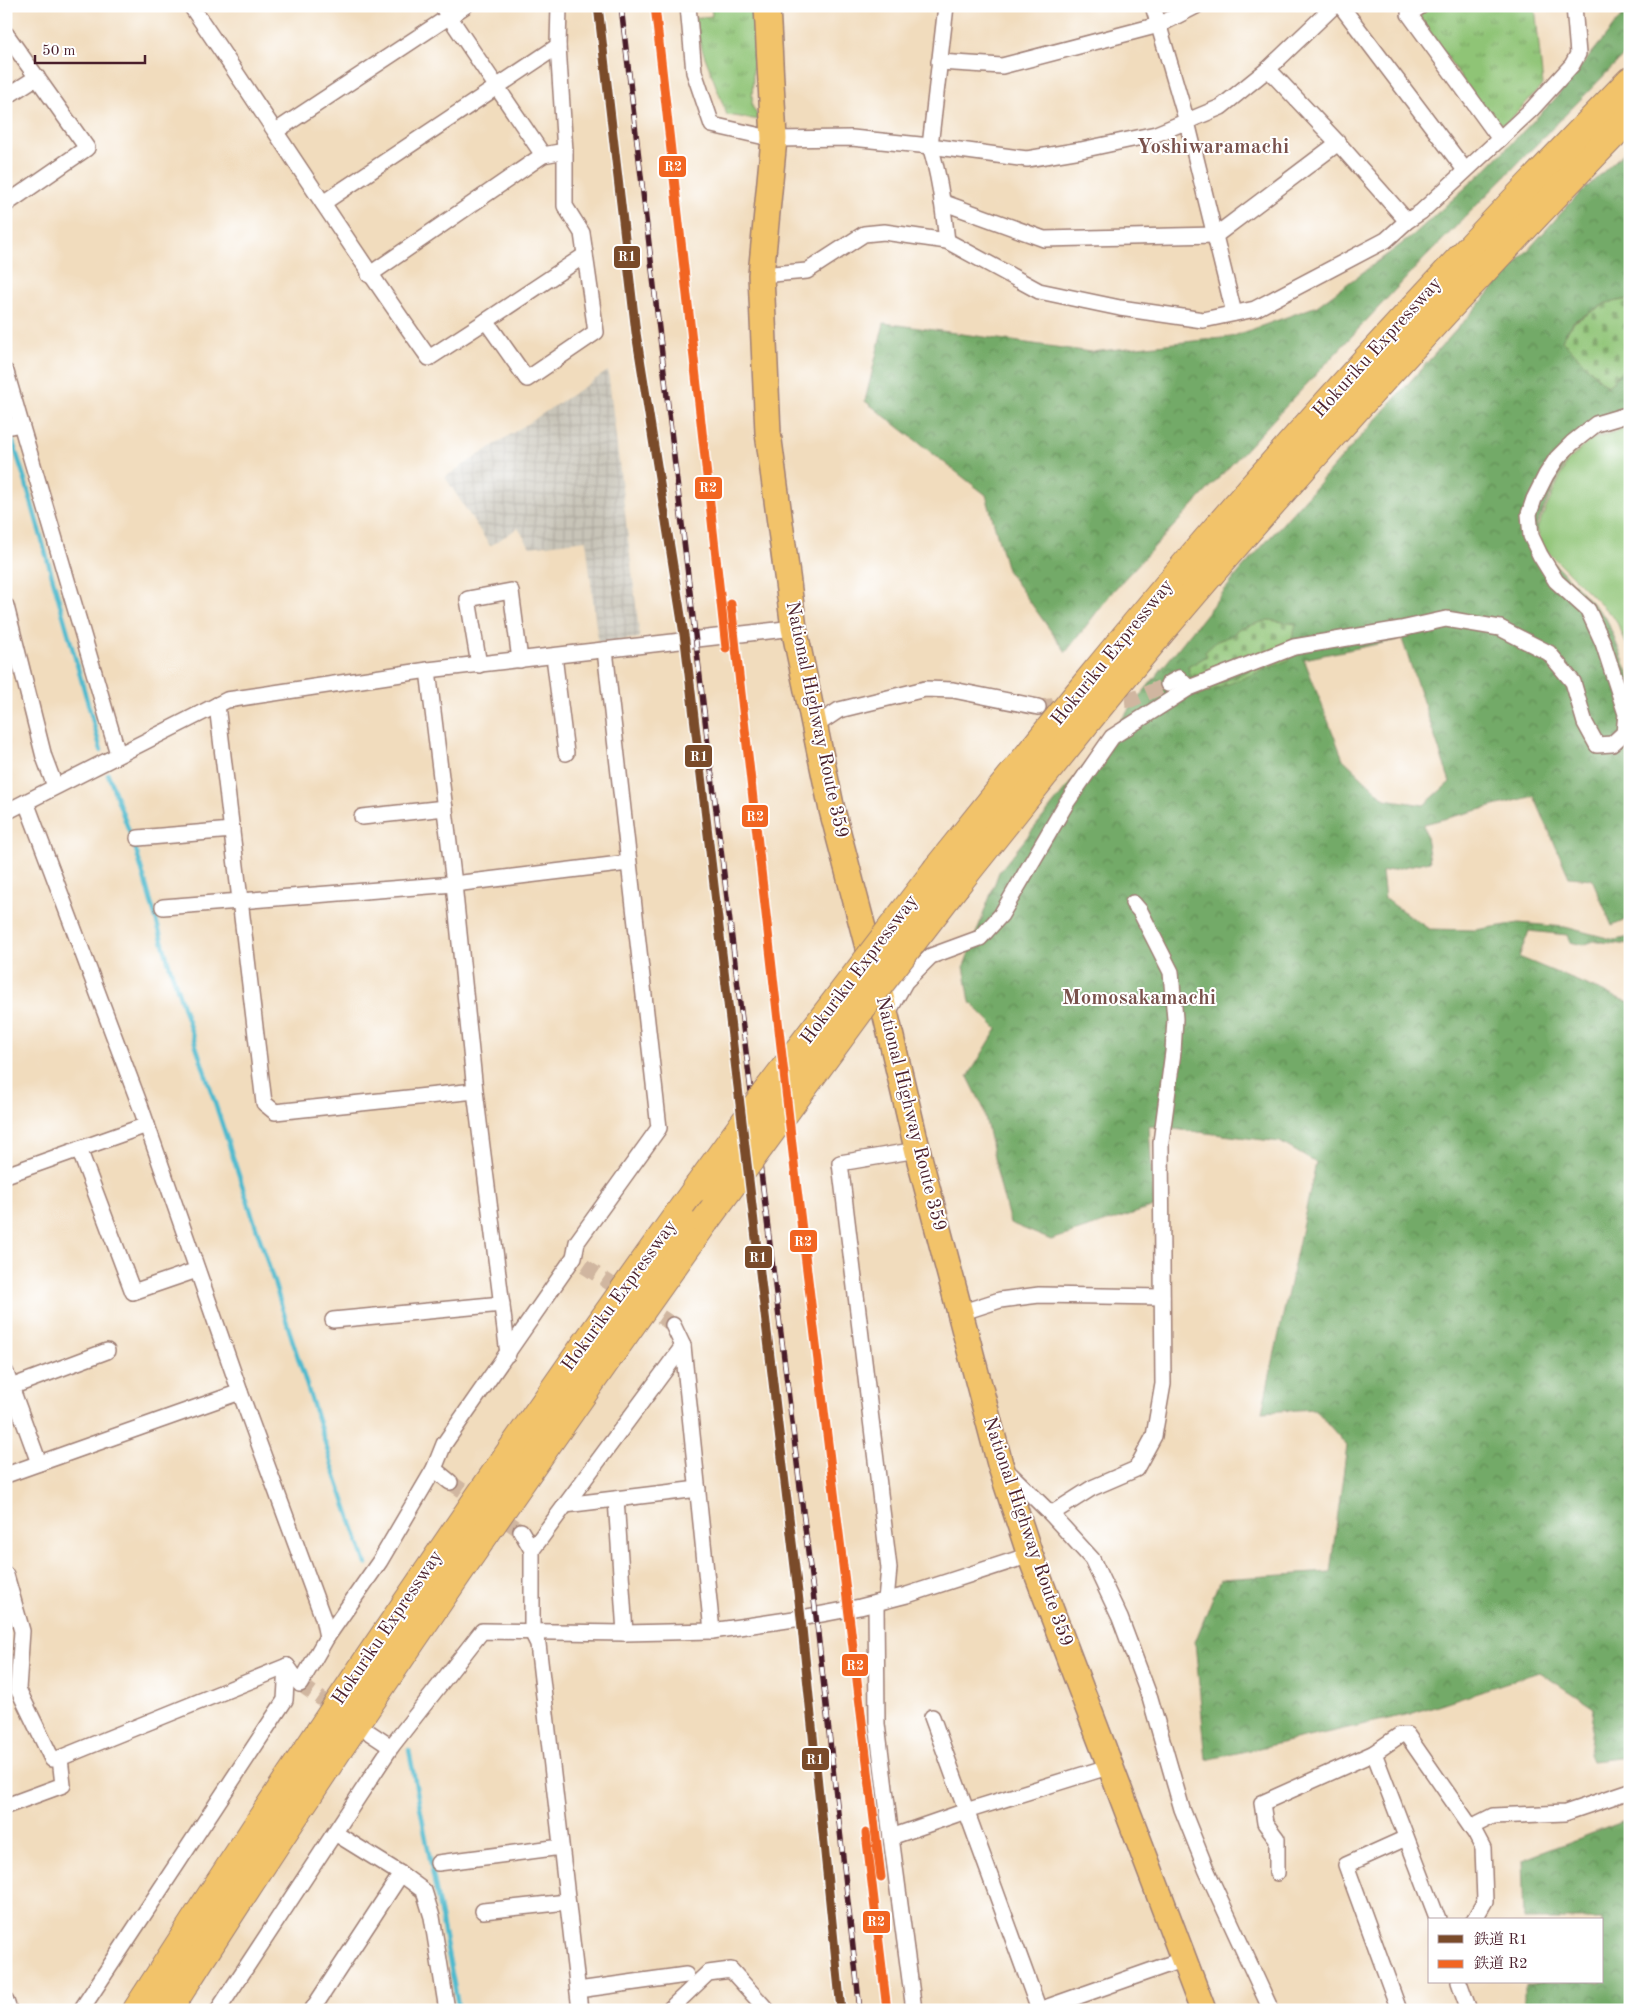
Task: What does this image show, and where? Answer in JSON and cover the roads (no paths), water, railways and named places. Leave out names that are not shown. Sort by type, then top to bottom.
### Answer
[{"type":"highway","name":"National Highway Route 359","points":[[768,6],[774,139],[761,275],[768,433],[794,628],[832,810],[886,1016],[917,1150],[1000,1464],[1030,1555],[1203,2010]]},
{"type":"highway","name":"Hokuriku Expressway","points":[[168,2010],[346,1735],[473,1548],[705,1220],[868,999],[946,877],[1123,640],[1315,416],[1530,183],[1630,81]]},
{"type":"highway","name":"Hokuriku Expressway","points":[[138,2010],[326,1720],[453,1533],[574,1359],[790,1062],[946,877],[1227,555],[1448,308],[1630,116]]},
{"type":"highway","points":[[131,2010],[154,1974],[196,1919]]},
{"type":"street","points":[[191,6],[276,131],[370,275],[429,358],[585,255]]},
{"type":"street","points":[[276,131],[446,11],[465,6]]},
{"type":"street","points":[[486,320],[527,379],[596,332],[582,233],[566,206],[565,151],[558,46],[559,6]]},
{"type":"street","points":[[688,6],[694,72],[712,125],[774,139],[852,138],[1027,159],[1156,134],[1221,106],[1268,69],[1334,6]]},
{"type":"street","points":[[946,6],[930,146],[936,164],[948,240]]},
{"type":"street","points":[[1153,6],[1187,122],[1234,313]]},
{"type":"street","points":[[939,62],[1002,66],[1159,25],[1196,6]]},
{"type":"street","points":[[1342,6],[1465,170]]},
{"type":"street","points":[[1421,6],[1409,14],[1500,139]]},
{"type":"street","points":[[761,275],[807,271],[864,234],[884,232],[948,240],[1039,291],[1120,308],[1204,320],[1254,309],[1325,274],[1386,240],[1407,221],[1421,212],[1500,139],[1572,66],[1578,54],[1574,6]]},
{"type":"street","points":[[446,11],[543,155]]},
{"type":"street","points":[[6,34],[87,148],[6,204]]},
{"type":"street","points":[[323,203],[558,46]]},
{"type":"street","points":[[1268,69],[1338,143],[1407,221]]},
{"type":"street","points":[[6,98],[37,77]]},
{"type":"street","points":[[942,202],[1044,239],[1216,236],[1338,143]]},
{"type":"street","points":[[370,275],[543,155],[565,151]]},
{"type":"street","points":[[6,372],[14,426],[118,754]]},
{"type":"street","points":[[886,1016],[906,982],[930,956],[980,938],[1001,915],[1066,802],[1112,737],[1189,688],[1294,647],[1401,629],[1446,619],[1500,628],[1550,653],[1573,682],[1585,723],[1596,745],[1612,744],[1624,733],[1626,714],[1603,643],[1588,610],[1556,581],[1540,555],[1531,536],[1530,514],[1534,499],[1546,475],[1557,458],[1567,448],[1596,424],[1630,414]]},
{"type":"street","points":[[479,665],[468,599],[511,591],[520,660]]},
{"type":"street","points":[[6,607],[44,757],[55,786]]},
{"type":"street","points":[[6,812],[227,700],[428,670],[794,628]]},
{"type":"street","points":[[287,1666],[300,1684],[327,1637],[380,1561],[434,1469],[444,1444],[508,1354],[579,1261],[577,1242],[659,1128],[605,650]]},
{"type":"street","points":[[554,656],[566,753]]},
{"type":"street","points":[[428,670],[454,884],[475,1091],[508,1354]]},
{"type":"street","points":[[1168,684],[1179,678],[1189,688]]},
{"type":"street","points":[[815,726],[839,710],[925,689],[954,690],[1038,707]]},
{"type":"street","points":[[217,704],[264,1103],[275,1112],[475,1091]]},
{"type":"street","points":[[26,802],[147,1125],[240,1392],[323,1618],[327,1637]]},
{"type":"street","points":[[362,817],[445,808]]},
{"type":"street","points":[[138,838],[232,830]]},
{"type":"street","points":[[162,906],[454,884],[628,863]]},
{"type":"street","points":[[1051,1514],[1092,1488],[1136,1469],[1154,1436],[1163,1384],[1161,1142],[1173,1052],[1175,1019],[1171,972],[1140,911],[1133,903]]},
{"type":"street","points":[[6,1175],[147,1125]]},
{"type":"street","points":[[79,1149],[132,1292],[197,1270]]},
{"type":"street","points":[[914,2010],[877,1724],[881,1602],[889,1568],[840,1163],[917,1150]]},
{"type":"street","points":[[960,1313],[1000,1300],[1038,1295],[1162,1297]]},
{"type":"street","points":[[333,1320],[502,1304]]},
{"type":"street","points":[[673,1325],[683,1346],[712,1631]]},
{"type":"street","points":[[532,1550],[683,1346]]},
{"type":"street","points":[[39,1463],[9,1380],[107,1351]]},
{"type":"street","points":[[6,1475],[240,1392]]},
{"type":"street","points":[[1000,1464],[1051,1514],[1092,1559],[1120,1618],[1150,1698],[1182,1809],[1206,1869],[1271,2010]]},
{"type":"street","points":[[434,1469],[450,1482]]},
{"type":"street","points":[[565,1506],[698,1489]]},
{"type":"street","points":[[616,1499],[625,1633]]},
{"type":"street","points":[[521,1531],[532,1550],[532,1632],[538,1644],[580,2010]]},
{"type":"street","points":[[218,2010],[391,1746],[482,1631],[625,1633],[712,1631],[801,1618],[881,1602],[1030,1555]]},
{"type":"street","points":[[6,1575],[22,1631],[18,1689],[52,1759],[60,1758],[287,1666]]},
{"type":"street","points":[[82,2010],[285,1700],[287,1666]]},
{"type":"street","points":[[932,1717],[1039,2010],[1184,1959]]},
{"type":"street","points":[[370,1733],[391,1746]]},
{"type":"street","points":[[1277,1874],[1277,1839],[1265,1823],[1262,1803],[1374,1753],[1400,1735],[1407,1736],[1471,1827],[1483,1848],[1485,1901],[1475,1918]]},
{"type":"street","points":[[1374,1753],[1437,1918]]},
{"type":"street","points":[[6,1806],[63,1785],[60,1758]]},
{"type":"street","points":[[891,1837],[966,1811],[1111,1766]]},
{"type":"street","points":[[1471,1827],[1493,1816],[1565,1813],[1630,1791]]},
{"type":"street","points":[[335,1833],[401,1874],[424,1891],[432,1917],[447,2010]]},
{"type":"street","points":[[1399,2010],[1346,1865],[1406,1838]]},
{"type":"street","points":[[438,1863],[561,1847]]},
{"type":"street","points":[[312,2010],[401,1874]]},
{"type":"street","points":[[484,1911],[568,1902]]},
{"type":"street","points":[[670,2010],[708,1973],[731,1970],[766,2010]]},
{"type":"street","points":[[578,1990],[686,1975]]},
{"type":"street","points":[[1460,1984],[1468,2010]]},
{"type":"street","points":[[6,2001],[9,2010]]},
{"type":"waterway","points":[[10,433],[101,750]]},
{"type":"waterway","points":[[108,774],[136,850],[168,961],[366,1564]]},
{"type":"waterway","points":[[409,1750],[459,2010]]},
{"type":"tunnel","points":[[1102,702],[1131,700],[1168,684]]},
{"type":"tunnel","points":[[1038,707],[1071,704]]},
{"type":"tunnel","points":[[584,1266],[673,1325]]},
{"type":"tunnel","points":[[450,1482],[521,1531]]},
{"type":"tunnel","points":[[300,1684],[340,1712]]},
{"type":"railway","points":[[598,6],[636,333],[685,641],[801,1618],[841,2010]]},
{"type":"railway","points":[[621,6],[708,745],[816,1616],[860,2010]]},
{"type":"rail line","name":"R1","points":[[598,6],[636,333],[685,641],[801,1618],[841,2010]]},
{"type":"rail line","name":"R2","points":[[655,6],[726,648]]},
{"type":"rail line","name":"R2","points":[[731,604],[797,1189],[881,1877]]},
{"type":"rail line","name":"R2","points":[[866,1833],[887,2010]]},
{"type":"district","name":"Yoshiwaramachi","points":[[1213,147]]},
{"type":"district","name":"Momosakamachi","points":[[1139,998]]}]
